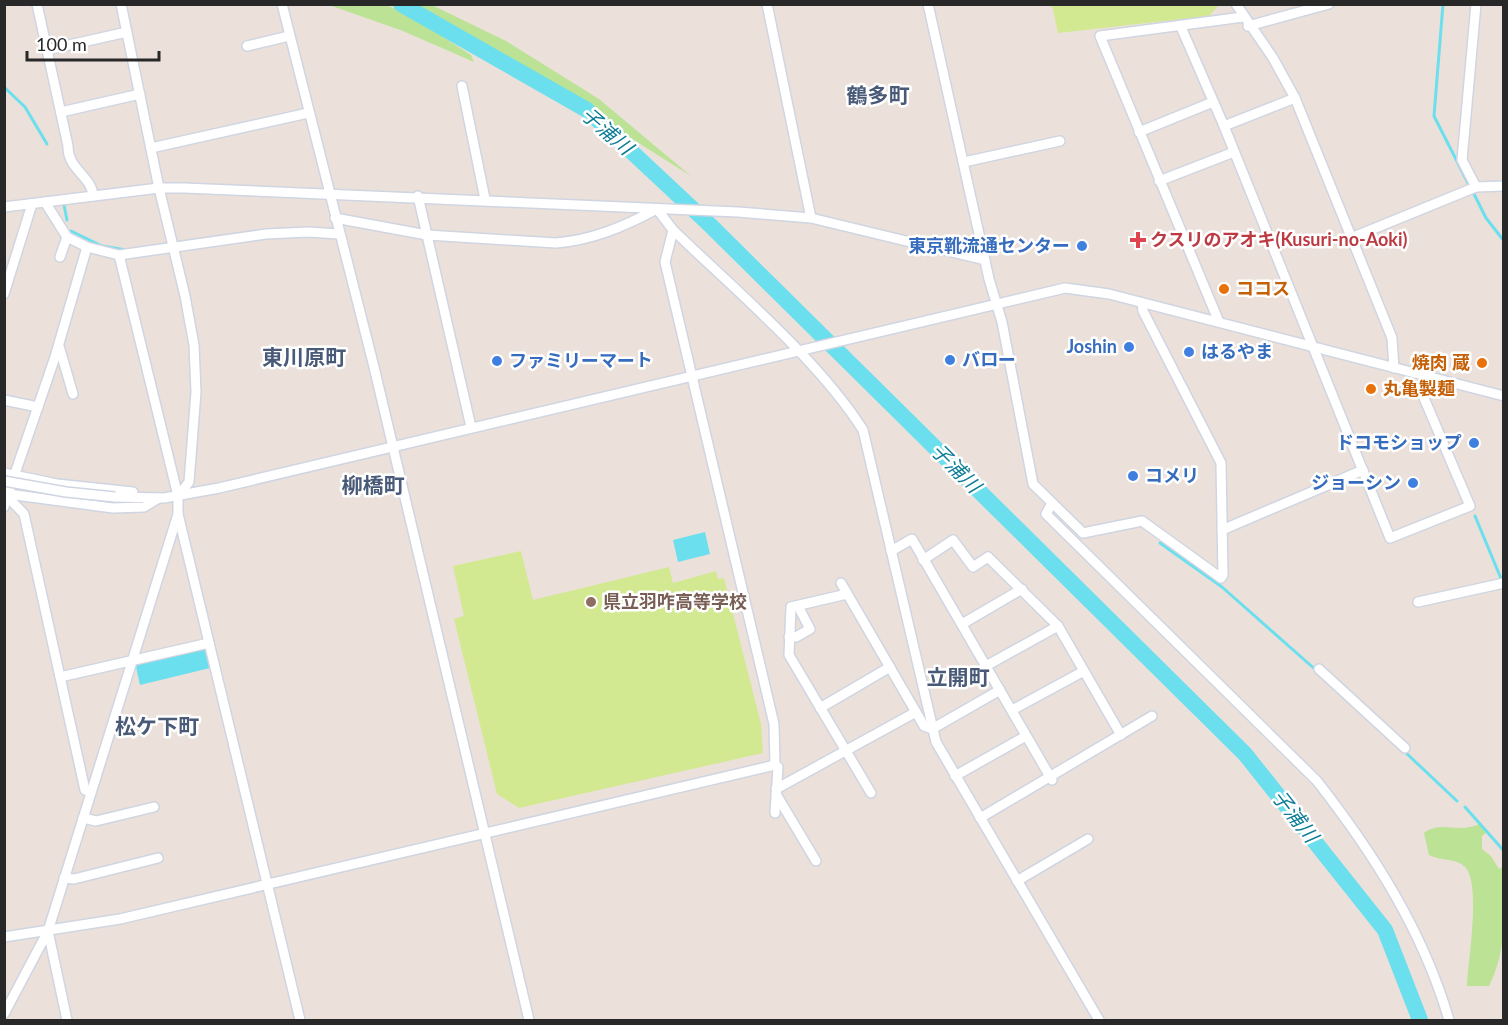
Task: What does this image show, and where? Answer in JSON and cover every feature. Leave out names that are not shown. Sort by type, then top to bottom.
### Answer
[{"type":"street","points":[[37,4],[61,112],[68,158],[92,189],[93,196]]},
{"type":"street","points":[[121,4],[159,188],[190,320],[196,392],[189,483],[178,496]]},
{"type":"street","points":[[282,4],[393,446],[529,1020]]},
{"type":"street","points":[[767,4],[811,218]]},
{"type":"street","points":[[928,4],[985,260],[1002,322],[1029,474],[1033,483],[1083,533],[1142,521],[1221,578],[1221,463],[1143,311],[1142,303]]},
{"type":"street","points":[[1236,4],[1248,26],[1273,58],[1295,98],[1392,338],[1394,368]]},
{"type":"street","points":[[1248,26],[1329,4]]},
{"type":"street","points":[[1476,4],[1462,160],[1476,187]]},
{"type":"street","points":[[1219,322],[1100,36],[1181,27],[1243,16]]},
{"type":"street","points":[[1181,27],[1224,126],[1390,538],[1470,506],[1421,391],[1425,376]]},
{"type":"street","points":[[47,50],[127,32]]},
{"type":"street","points":[[247,46],[289,36]]},
{"type":"street","points":[[462,86],[485,199]]},
{"type":"street","points":[[61,112],[140,94]]},
{"type":"street","points":[[1224,126],[1295,98]]},
{"type":"street","points":[[1139,132],[1214,102]]},
{"type":"street","points":[[151,148],[308,113]]},
{"type":"street","points":[[964,162],[1059,141]]},
{"type":"street","points":[[1159,181],[1234,152]]},
{"type":"street","points":[[1351,238],[1476,187],[1503,186]]},
{"type":"street","points":[[4,207],[159,188],[418,196],[738,212],[811,218],[985,260]]},
{"type":"street","points":[[418,196],[471,427]]},
{"type":"street","points":[[45,202],[68,237],[87,247],[120,255],[266,234],[308,232],[339,234]]},
{"type":"street","points":[[4,294],[32,204]]},
{"type":"street","points":[[335,218],[427,235],[556,243],[575,241],[615,230],[657,209]]},
{"type":"street","points":[[657,209],[673,230],[801,350],[853,414],[863,430],[932,729],[955,776],[1099,1020]]},
{"type":"street","points":[[673,230],[665,262],[774,724],[776,765],[778,767],[775,813]]},
{"type":"street","points":[[60,257],[68,237]]},
{"type":"street","points":[[4,507],[10,474],[38,407],[59,345],[87,247]]},
{"type":"street","points":[[120,255],[178,496],[178,514],[300,1020]]},
{"type":"street","points":[[4,481],[66,492],[115,497],[178,496],[1065,288],[1094,291],[1503,396]]},
{"type":"street","points":[[59,345],[73,394]]},
{"type":"street","points":[[4,400],[38,407]]},
{"type":"street","points":[[1222,530],[1363,470]]},
{"type":"street","points":[[10,474],[88,488],[143,493],[159,498]]},
{"type":"street","points":[[6,494],[113,508],[144,507],[159,498]]},
{"type":"street","points":[[6,494],[24,514],[85,790],[91,792]]},
{"type":"street","points":[[1052,503],[1046,514],[1317,781],[1352,825],[1393,889],[1436,975],[1449,1020]]},
{"type":"street","points":[[4,1014],[48,931],[178,514]]},
{"type":"street","points":[[891,551],[912,539],[1051,778]]},
{"type":"street","points":[[923,560],[953,540],[973,567],[988,557],[1058,626],[1121,735]]},
{"type":"street","points":[[841,583],[924,726],[932,729]]},
{"type":"street","points":[[1418,602],[1503,583]]},
{"type":"street","points":[[962,624],[1022,589]]},
{"type":"street","points":[[847,594],[791,607],[789,655],[871,793]]},
{"type":"street","points":[[789,638],[796,637],[810,628],[798,606]]},
{"type":"street","points":[[986,666],[1058,626]]},
{"type":"street","points":[[60,677],[210,643]]},
{"type":"street","points":[[820,708],[890,667]]},
{"type":"street","points":[[1319,669],[1405,748]]},
{"type":"street","points":[[1012,710],[1084,671]]},
{"type":"street","points":[[932,729],[1000,690]]},
{"type":"street","points":[[776,792],[916,712]]},
{"type":"street","points":[[980,818],[1051,778],[1152,716]]},
{"type":"street","points":[[955,776],[1026,736]]},
{"type":"street","points":[[4,937],[98,924],[776,765]]},
{"type":"street","points":[[776,792],[816,861]]},
{"type":"street","points":[[83,819],[96,821],[154,807]]},
{"type":"street","points":[[1017,881],[1088,839]]},
{"type":"street","points":[[64,878],[75,879],[158,858]]},
{"type":"street","points":[[48,931],[67,1020]]},
{"type":"green space","points":[[1052,4],[1219,5],[1209,16],[1058,33]]},
{"type":"green space","points":[[329,5],[386,5],[404,12],[471,55],[474,62],[403,31]]},
{"type":"green space","points":[[410,5],[432,5],[506,41],[599,99],[691,176],[626,135],[589,104],[570,97],[555,83],[457,34],[446,24]]},
{"type":"green space","points":[[521,551],[533,600],[669,567],[673,583],[716,571],[718,579],[724,578],[761,724],[763,753],[519,808],[497,794],[454,619],[464,616],[453,566]]},
{"type":"green space","points":[[1479,824],[1486,833],[1482,836],[1482,849],[1491,856],[1499,869],[1503,867],[1504,928],[1499,958],[1489,986],[1467,986],[1473,904],[1469,874],[1460,863],[1429,855],[1424,833],[1430,829],[1465,828]]},
{"type":"water","points":[[705,532],[710,554],[678,562],[673,540]]},
{"type":"water","points":[[205,647],[210,668],[140,685],[136,667],[137,660]]},
{"type":"waterway","name":"子浦川","points":[[401,4],[587,110],[711,226],[1245,754],[1385,930],[1420,1020]]},
{"type":"waterway","points":[[1443,4],[1434,116],[1468,183]]},
{"type":"waterway","points":[[4,87],[25,107],[47,144]]},
{"type":"waterway","points":[[1474,194],[1486,218],[1504,241]]},
{"type":"waterway","points":[[64,205],[67,220]]},
{"type":"waterway","points":[[71,231],[102,246],[126,250]]},
{"type":"waterway","points":[[1475,516],[1502,581]]},
{"type":"waterway","points":[[1160,543],[1222,587],[1317,671]]},
{"type":"waterway","points":[[1404,751],[1457,801]]},
{"type":"waterway","points":[[1465,807],[1504,851]]},
{"type":"place","name":"クスリのアオキ(Kusuri-no-Aoki)","points":[[1138,240]]},
{"type":"place","name":"東京靴流通センター","points":[[1082,246]]},
{"type":"place","name":"ココス","points":[[1224,289]]},
{"type":"place","name":"Joshin","points":[[1129,347]]},
{"type":"place","name":"はるやま","points":[[1189,352]]},
{"type":"place","name":"バロー","points":[[950,360]]},
{"type":"place","name":"ファミリーマート","points":[[497,361]]},
{"type":"place","name":"焼肉 蔵","points":[[1482,363]]},
{"type":"place","name":"丸亀製麺","points":[[1371,389]]},
{"type":"place","name":"ドコモショップ","points":[[1474,443]]},
{"type":"place","name":"コメリ","points":[[1133,476]]},
{"type":"place","name":"ジョーシン","points":[[1413,483]]},
{"type":"place","name":"県立羽咋高等学校","points":[[591,602]]},
{"type":"district","name":"鶴多町","points":[[878,96]]},
{"type":"district","name":"東川原町","points":[[304,358]]},
{"type":"district","name":"柳橋町","points":[[373,486]]},
{"type":"district","name":"立開町","points":[[958,678]]},
{"type":"district","name":"松ケ下町","points":[[157,727]]}]
